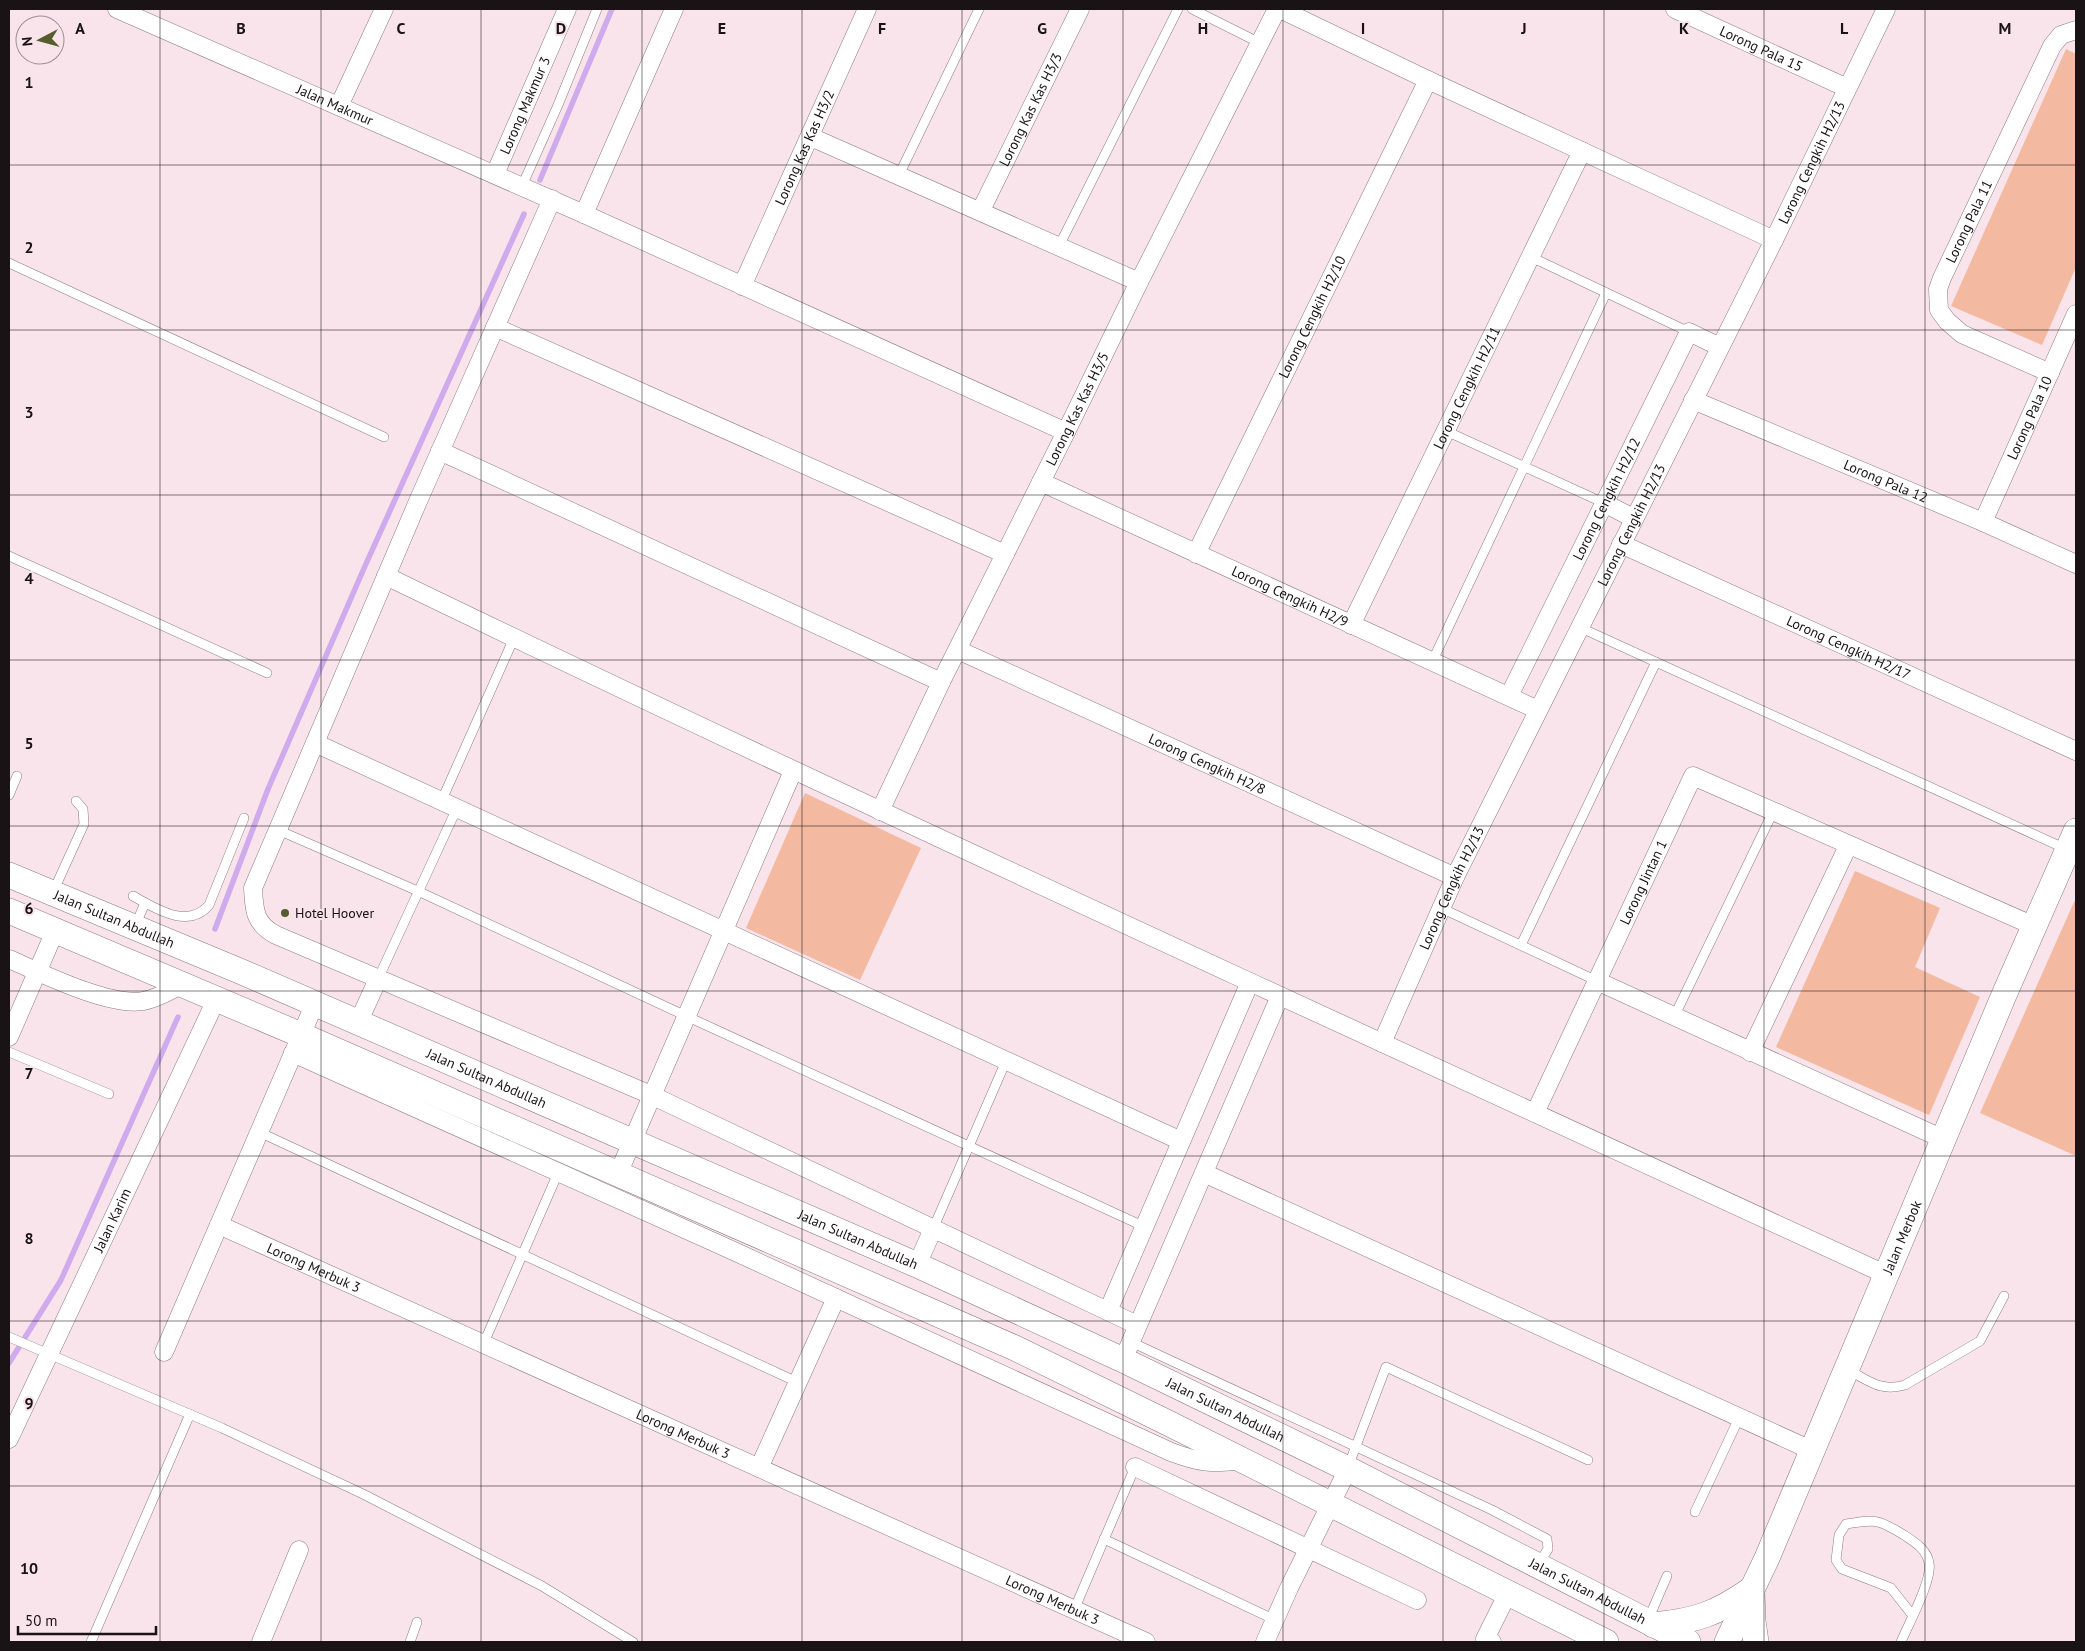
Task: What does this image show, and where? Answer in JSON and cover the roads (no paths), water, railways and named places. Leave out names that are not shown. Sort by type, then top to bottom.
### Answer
[{"type":"main road","name":"Jalan Merbok","points":[[1727,1642],[1813,1451],[2034,926],[2073,845]]},
{"type":"main road","name":"Jalan Sultan Abdullah","points":[[15,878],[315,1003],[917,1265],[1127,1351],[1352,1458],[1537,1566],[1688,1642]]},
{"type":"main road","points":[[15,878],[50,909],[55,931]]},
{"type":"main road","points":[[9,911],[216,1000],[297,1044],[618,1174],[1015,1348],[1606,1642]]},
{"type":"main road","points":[[55,931],[80,922],[126,924]]},
{"type":"main road","points":[[1650,1624],[1682,1622],[1704,1616],[1730,1604],[1752,1590]]},
{"type":"main road","points":[[1752,1590],[1756,1642]]},
{"type":"street","points":[[340,106],[384,9]]},
{"type":"street","name":"Lorong Makmur 3","points":[[495,174],[567,9]]},
{"type":"street","points":[[584,214],[674,9]]},
{"type":"street","name":"Lorong Kas Kas H3/2","points":[[742,286],[867,9]]},
{"type":"street","name":"Lorong Kas Kas H3/3","points":[[981,210],[1080,9]]},
{"type":"street","points":[[1278,9],[1774,240]]},
{"type":"street","name":"Lorong Kas Kas H3/5","points":[[880,811],[941,682],[1042,482],[1139,282],[1278,9]]},
{"type":"street","name":"Lorong Pala 15","points":[[1676,9],[1847,88]]},
{"type":"street","name":"Lorong Cengkih H2/13","points":[[1382,1043],[1455,877],[1774,240],[1886,9]]},
{"type":"street","name":"Jalan Makmur","points":[[127,11],[552,199],[1066,432]]},
{"type":"street","name":"Lorong Pala 11","points":[[2050,373],[1962,334],[1947,321],[1939,310],[1938,289],[2052,46],[2061,35],[2076,30]]},
{"type":"street","name":"Lorong Cengkih H2/10","points":[[1196,554],[1428,80]]},
{"type":"street","points":[[810,137],[981,210],[1139,282]]},
{"type":"street","name":"Lorong Cengkih H2/11","points":[[1351,625],[1582,151]]},
{"type":"street","points":[[552,199],[440,451],[253,888],[254,906],[258,920],[268,931],[276,935],[651,1095],[1138,1325]]},
{"type":"street","name":"Lorong Pala 10","points":[[1983,522],[2076,314]]},
{"type":"street","points":[[495,327],[1005,554]]},
{"type":"street","points":[[1689,332],[1720,347]]},
{"type":"street","name":"Lorong Cengkih H2/12","points":[[1509,696],[1689,332]]},
{"type":"street","name":"Lorong Pala 12","points":[[1694,400],[1983,522],[2076,564]]},
{"type":"street","points":[[440,451],[941,682]]},
{"type":"street","name":"Lorong Cengkih H2/9","points":[[1042,482],[1538,710]]},
{"type":"street","points":[[1604,503],[1634,518]]},
{"type":"street","name":"Lorong Cengkih H2/17","points":[[1621,544],[2076,750]]},
{"type":"street","points":[[386,576],[880,811],[1887,1275]]},
{"type":"street","name":"Lorong Cengkih H2/8","points":[[958,650],[1455,877]]},
{"type":"street","points":[[315,743],[722,932],[1181,1141]]},
{"type":"street","points":[[618,1174],[793,770]]},
{"type":"street","name":"Lorong Jintan 1","points":[[1597,980],[1693,776],[1848,846],[2034,926]]},
{"type":"street","points":[[1750,1052],[1848,846]]},
{"type":"street","points":[[9,1037],[55,931]]},
{"type":"street","points":[[9,959],[37,972],[117,1000],[141,1002],[157,998],[181,985]]},
{"type":"street","points":[[358,1022],[378,979]]},
{"type":"street","points":[[1534,1113],[1597,980],[1750,1052],[1943,1139]]},
{"type":"street","points":[[1108,1312],[1250,982]]},
{"type":"street","points":[[1127,1351],[1280,996]]},
{"type":"street","name":"Jalan Karim","points":[[9,1439],[41,1351],[216,1000]]},
{"type":"street","points":[[164,1352],[315,1003]]},
{"type":"street","points":[[297,1044],[558,1173],[1171,1452],[1198,1462],[1223,1464],[1241,1460]]},
{"type":"street","points":[[1204,1173],[1813,1451]]},
{"type":"street","name":"Lorong Merbuk 3","points":[[219,1225],[1146,1642]]},
{"type":"street","points":[[917,1265],[933,1228]]},
{"type":"street","points":[[758,1468],[836,1298]]},
{"type":"street","points":[[1265,1642],[1352,1458]]},
{"type":"street","points":[[1135,1467],[1417,1600]]},
{"type":"street","points":[[261,1642],[299,1550]]},
{"type":"street","points":[[1487,1641],[1508,1593]]},
{"type":"lane","points":[[522,186],[598,9]]},
{"type":"lane","points":[[899,175],[979,9]]},
{"type":"lane","points":[[1059,246],[1178,9]]},
{"type":"lane","points":[[1192,9],[1260,43]]},
{"type":"lane","points":[[1530,258],[1689,332]]},
{"type":"lane","points":[[9,263],[384,437]]},
{"type":"lane","points":[[1432,662],[1606,293]]},
{"type":"lane","points":[[1446,431],[1604,503]]},
{"type":"lane","points":[[9,556],[267,673]]},
{"type":"lane","points":[[1579,627],[2073,845]]},
{"type":"lane","points":[[378,979],[420,892],[449,805],[514,638]]},
{"type":"lane","points":[[1521,945],[1656,662]]},
{"type":"lane","points":[[9,795],[17,776]]},
{"type":"lane","points":[[52,894],[84,824],[83,810],[76,801]]},
{"type":"lane","points":[[1674,1017],[1773,812]]},
{"type":"lane","points":[[133,896],[174,916],[190,918],[203,912],[209,905],[244,818]]},
{"type":"lane","points":[[278,830],[420,892],[1145,1227]]},
{"type":"lane","points":[[126,924],[145,903]]},
{"type":"lane","points":[[1441,908],[1597,980]]},
{"type":"lane","points":[[9,1052],[109,1094]]},
{"type":"lane","points":[[933,1228],[1006,1061]]},
{"type":"lane","points":[[259,1132],[798,1382]]},
{"type":"lane","points":[[483,1345],[558,1173]]},
{"type":"lane","points":[[1847,1370],[1882,1388],[1891,1389],[1905,1385],[1980,1341],[2004,1296]]},
{"type":"lane","points":[[9,1337],[190,1414],[363,1494],[542,1586],[633,1642]]},
{"type":"lane","points":[[1352,1458],[1386,1367],[1588,1460]]},
{"type":"lane","points":[[91,1642],[190,1414]]},
{"type":"lane","points":[[1695,1512],[1739,1418]]},
{"type":"lane","points":[[1074,1610],[1135,1467]]},
{"type":"lane","points":[[1901,1642],[1930,1574],[1930,1562],[1921,1546],[1884,1522],[1871,1520],[1846,1524],[1840,1535],[1836,1560],[1842,1569],[1892,1588],[1912,1616]]},
{"type":"lane","points":[[1104,1539],[1275,1620]]},
{"type":"lane","points":[[1650,1624],[1667,1576]]},
{"type":"lane","points":[[410,1642],[417,1622]]},
{"type":"waterway","points":[[540,180],[612,9]]},
{"type":"waterway","points":[[215,929],[268,789],[365,566],[524,214]]},
{"type":"waterway","points":[[9,1363],[61,1280],[178,1017]]},
{"type":"place","name":"Hotel Hoover","points":[[285,913]]}]
